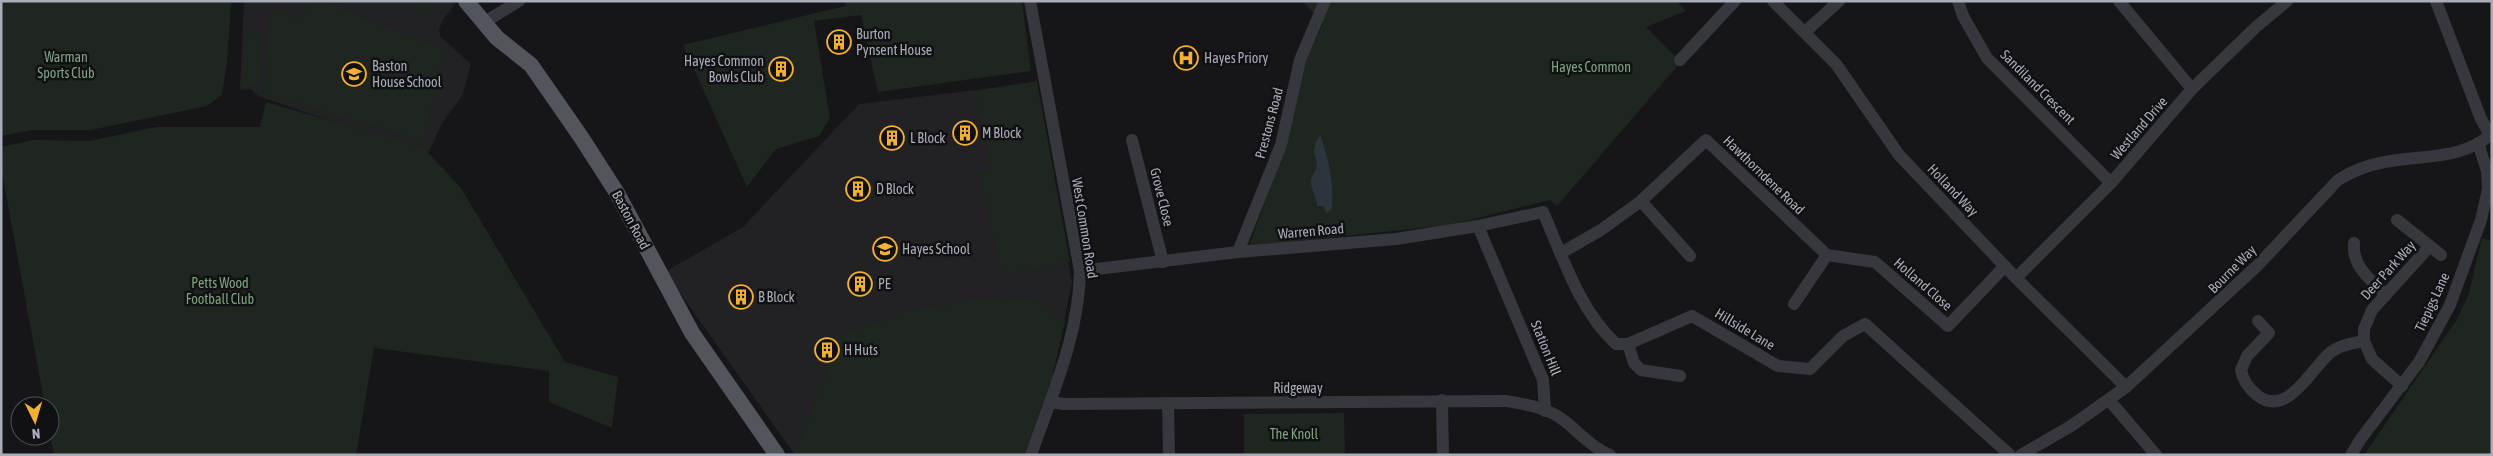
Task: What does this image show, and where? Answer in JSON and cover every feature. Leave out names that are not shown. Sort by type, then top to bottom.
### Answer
[{"type":"main road","name":"Baston Road","points":[[466,1],[497,38],[531,65],[582,137],[617,193],[692,333],[777,455]]},
{"type":"street","points":[[483,23],[519,1]]},
{"type":"street","name":"West Common Road","points":[[1030,1],[1080,271],[1079,292],[1068,350],[1032,455]]},
{"type":"street","name":"Prestons Road","points":[[1238,252],[1281,145],[1300,60],[1325,1]]},
{"type":"street","points":[[1680,60],[1735,1]]},
{"type":"street","name":"Holland Way","points":[[1773,1],[1836,64],[1899,155],[2016,278],[2126,387]]},
{"type":"street","points":[[1805,32],[1839,1]]},
{"type":"street","name":"Sandiland Crescent","points":[[1958,1],[1963,16],[1987,58],[2111,184]]},
{"type":"street","points":[[2119,1],[2192,89]]},
{"type":"street","name":"Westland Drive","points":[[2016,278],[2111,184],[2192,89],[2256,27],[2287,1]]},
{"type":"street","points":[[2436,1],[2481,119],[2491,134]]},
{"type":"street","name":"Bourne Way","points":[[2021,455],[2071,426],[2126,387],[2251,272],[2338,180],[2354,171],[2376,164],[2453,152],[2478,143],[2491,134]]},
{"type":"street","name":"Grove Close","points":[[1132,140],[1163,262]]},
{"type":"street","name":"Hawthorndene Road","points":[[1561,253],[1601,230],[1641,201],[1706,140],[1827,255]]},
{"type":"street","name":"Tiepigs Lane","points":[[2351,455],[2424,354],[2450,305],[2487,222],[2488,178],[2478,143]]},
{"type":"street","points":[[1641,201],[1690,256]]},
{"type":"street","name":"Warren Road","points":[[1080,271],[1238,252],[1396,239],[1478,226],[1543,212],[1561,253]]},
{"type":"street","name":"Deer Park Way","points":[[2397,220],[2441,255]]},
{"type":"street","name":"Station Hill","points":[[1478,226],[1543,380],[1546,389],[1545,411]]},
{"type":"street","points":[[2354,243],[2348,258],[2386,295]]},
{"type":"street","name":"Deer Park Way","points":[[2364,341],[2366,320],[2429,246]]},
{"type":"street","points":[[1561,253],[1584,302],[1601,330],[1616,344],[1628,344],[1634,363],[1641,370],[1680,376]]},
{"type":"street","points":[[1794,304],[1827,255]]},
{"type":"street","name":"Holland Close","points":[[1827,255],[1875,262],[1948,326],[2006,266]]},
{"type":"street","name":"Hillside Lane","points":[[1628,344],[1692,316],[1778,366],[1810,369],[1843,336],[1865,324],[2010,455]]},
{"type":"street","points":[[2258,321],[2269,333],[2246,356],[2241,370],[2246,384],[2256,395],[2270,401],[2278,400],[2293,393],[2334,349],[2364,341],[2372,359],[2402,386]]},
{"type":"street","points":[[1442,400],[1443,455]]},
{"type":"street","points":[[2109,400],[2156,455]]},
{"type":"street","name":"Ridgeway","points":[[1050,402],[1064,404],[1506,401],[1532,406],[1545,411]]},
{"type":"street","points":[[1168,403],[1169,455]]},
{"type":"street","points":[[1545,411],[1560,418],[1589,443],[1610,455]]},
{"type":"shaded area","name":"Baston House School","points":[[244,1],[455,1],[456,3],[442,21],[439,31],[441,37],[471,64],[462,96],[442,123],[429,152],[423,150],[421,152],[258,96],[251,89],[240,90]]},
{"type":"shaded area","name":"Hayes School","points":[[1034,83],[1072,282],[1052,378],[1024,455],[795,455],[665,272],[743,227],[859,104]]},
{"type":"shaded area","points":[[1320,135],[1326,153],[1331,181],[1332,209],[1327,213],[1323,206],[1317,206],[1311,183],[1317,163],[1314,147]]},
{"type":"green space","name":"Warman Sports Club","points":[[1,1],[231,1],[227,61],[222,95],[207,106],[91,130],[32,130],[1,136]]},
{"type":"green space","name":"Baston House School","points":[[310,1],[321,1],[445,50],[436,76],[441,78],[422,141],[263,93],[271,9],[302,19]]},
{"type":"green space","points":[[412,1],[437,1],[438,3],[420,14]]},
{"type":"green space","points":[[845,1],[1022,1],[1031,71],[878,92],[861,15],[814,21],[830,118],[819,136],[776,149],[747,187],[683,45],[845,6]]},
{"type":"green space","name":"Hayes Common","points":[[1302,1],[1677,1],[1686,11],[1646,27],[1681,62],[1557,206],[1550,200],[1450,225],[1249,246],[1280,160],[1304,64],[1323,23]]},
{"type":"green space","points":[[246,32],[265,34],[260,86],[242,85]]},
{"type":"green space","points":[[1037,81],[1070,262],[1002,276],[979,172],[992,169],[974,91]]},
{"type":"green space","name":"Petts Wood Football Club","points":[[266,102],[424,148],[461,188],[565,362],[618,377],[612,428],[549,402],[549,371],[374,348],[356,455],[54,455],[52,446],[60,446],[60,396],[43,396],[1,167],[1,147],[34,140],[90,141],[156,127],[260,127]]},
{"type":"green space","points":[[2482,238],[2492,241],[2492,455],[2364,455],[2456,321],[2469,293]]},
{"type":"green space","points":[[1036,298],[1065,321],[1052,378],[1024,455],[795,455],[841,334],[912,310],[977,299]]},
{"type":"green space","name":"The Knoll","points":[[1344,413],[1345,455],[1244,455],[1244,414]]},
{"type":"place","name":"Burton Pynsent House","points":[[839,42]]},
{"type":"place","name":"Hayes Priory","points":[[1186,58]]},
{"type":"place","name":"Hayes Common Bowls Club","points":[[781,69]]},
{"type":"place","name":"Baston House School","points":[[354,74]]},
{"type":"place","name":"M Block","points":[[965,133]]},
{"type":"place","name":"L Block","points":[[892,138]]},
{"type":"place","name":"D Block","points":[[858,189]]},
{"type":"place","name":"Hayes School","points":[[885,249]]},
{"type":"place","name":"PE","points":[[860,284]]},
{"type":"place","name":"B Block","points":[[741,297]]},
{"type":"place","name":"H Huts","points":[[827,350]]}]
